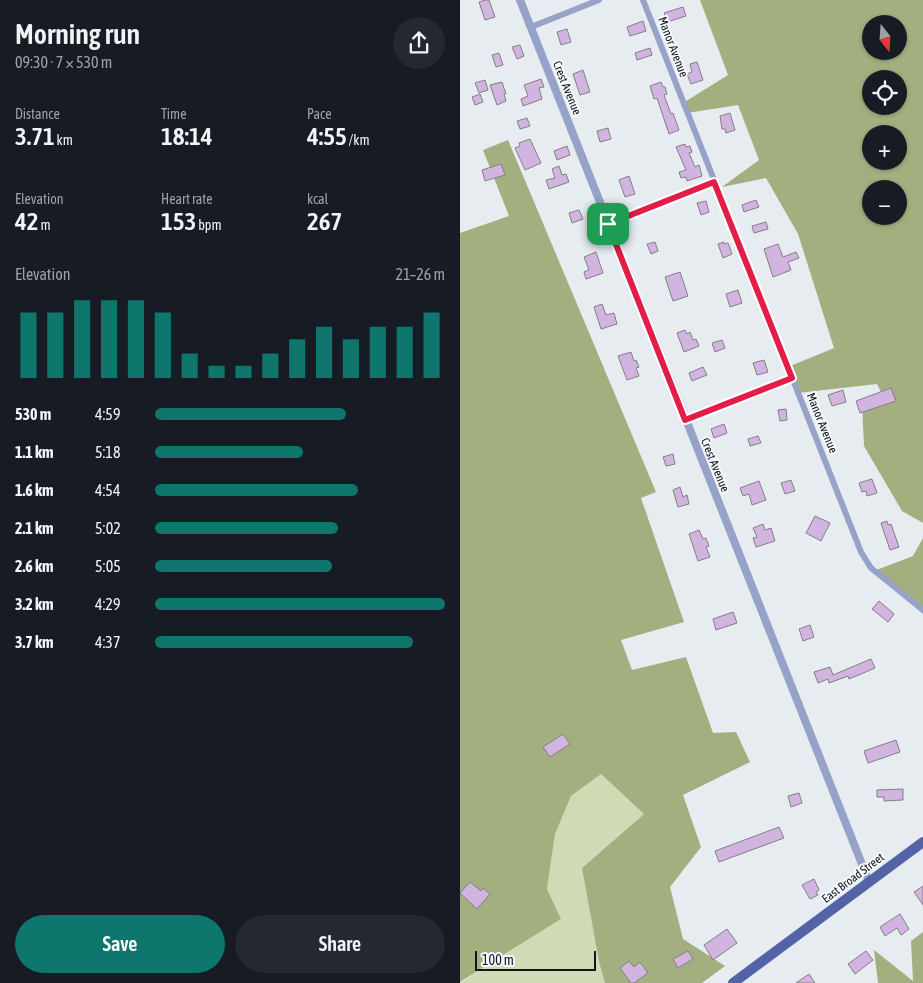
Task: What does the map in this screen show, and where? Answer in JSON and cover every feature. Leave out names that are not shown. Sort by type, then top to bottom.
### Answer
[{"type":"main road","name":"East Broad Street","points":[[733,983],[923,842]]},
{"type":"street","name":"Crest Avenue","points":[[520,0],[869,882]]},
{"type":"street","points":[[531,27],[599,0]]},
{"type":"street","name":"Manor Avenue","points":[[643,0],[864,557],[871,568],[923,610]]},
{"type":"street","points":[[608,224],[714,182]]},
{"type":"street","points":[[685,420],[792,378]]},
{"type":"green space","points":[[700,0],[923,0],[923,523],[902,511],[864,446],[862,404],[882,394],[877,384],[798,393],[788,367],[834,348],[798,234],[766,178],[722,187],[759,160],[738,105],[687,113],[683,103],[728,75]]},
{"type":"green space","points":[[508,140],[656,492],[641,498],[684,622],[621,640],[632,670],[686,657],[713,733],[736,732],[750,762],[683,795],[701,847],[670,887],[683,939],[725,966],[702,983],[605,983],[599,962],[582,868],[644,814],[601,774],[571,796],[555,834],[547,889],[561,919],[460,982],[460,233],[509,216],[483,150]]},
{"type":"green space","points":[[923,538],[923,614],[874,571],[913,556]]},
{"type":"green space","points":[[601,774],[644,814],[582,868],[599,962],[605,983],[460,983],[561,919],[547,889],[555,834],[571,796]]},
{"type":"green space","points":[[923,932],[923,983],[878,983],[874,950],[913,981],[911,941]]},
{"type":"building","points":[[489,0],[495,17],[485,20],[479,2]]},
{"type":"building","points":[[683,7],[686,16],[667,22],[664,13]]},
{"type":"building","points":[[643,21],[646,31],[630,36],[627,27]]},
{"type":"building","points":[[567,29],[571,42],[561,45],[557,32]]},
{"type":"building","points":[[520,45],[524,56],[517,59],[512,47]]},
{"type":"building","points":[[650,48],[652,55],[637,60],[635,53]]},
{"type":"building","points":[[499,53],[503,65],[496,67],[492,55]]},
{"type":"building","points":[[697,62],[703,80],[691,84],[687,74],[692,72],[690,64]]},
{"type":"building","points":[[583,70],[590,92],[580,95],[573,74]]},
{"type":"building","points":[[541,79],[544,87],[539,88],[542,99],[523,106],[521,99],[528,96],[524,85]]},
{"type":"building","points":[[485,80],[488,90],[479,93],[475,83]]},
{"type":"building","points":[[502,82],[506,101],[497,105],[490,85]]},
{"type":"building","points":[[661,82],[663,87],[665,87],[667,94],[664,95],[679,130],[669,134],[657,98],[654,99],[650,86]]},
{"type":"building","points":[[480,94],[483,102],[475,105],[472,97]]},
{"type":"building","points":[[730,113],[735,130],[726,133],[725,129],[722,129],[720,116]]},
{"type":"building","points":[[527,118],[530,126],[520,129],[517,121]]},
{"type":"building","points":[[608,128],[611,139],[600,142],[597,131]]},
{"type":"building","points":[[530,139],[541,163],[525,170],[515,148],[520,146],[519,143]]},
{"type":"building","points":[[685,144],[686,147],[690,146],[692,152],[689,153],[695,167],[699,165],[702,176],[687,181],[686,177],[681,178],[679,172],[686,170],[676,147]]},
{"type":"building","points":[[567,146],[570,155],[557,160],[554,151]]},
{"type":"building","points":[[501,164],[505,175],[485,181],[482,170]]},
{"type":"building","points":[[559,166],[562,175],[566,174],[569,182],[549,189],[546,180],[555,178],[552,169]]},
{"type":"building","points":[[629,176],[635,194],[625,197],[619,180]]},
{"type":"building","points":[[756,200],[759,207],[744,212],[742,205]]},
{"type":"building","points":[[706,201],[709,212],[701,215],[697,203]]},
{"type":"building","points":[[579,210],[583,219],[572,223],[569,213]]},
{"type":"building","points":[[766,222],[768,229],[754,233],[752,226]]},
{"type":"building","points":[[655,242],[658,251],[651,254],[647,244]]},
{"type":"building","points":[[724,242],[724,244],[728,243],[732,254],[723,258],[718,244]]},
{"type":"building","points":[[778,244],[783,257],[796,252],[799,258],[788,262],[791,270],[773,277],[764,249]]},
{"type":"building","points":[[596,252],[603,273],[586,279],[584,272],[589,270],[584,257]]},
{"type":"building","points":[[680,272],[688,296],[673,301],[665,277]]},
{"type":"building","points":[[738,290],[742,303],[730,307],[726,294]]},
{"type":"building","points":[[602,304],[606,315],[614,313],[617,324],[601,329],[594,307]]},
{"type":"building","points":[[685,330],[687,334],[690,332],[693,340],[696,339],[699,346],[684,352],[677,333]]},
{"type":"building","points":[[722,340],[725,348],[715,352],[712,343]]},
{"type":"building","points":[[631,352],[634,361],[636,360],[639,367],[636,368],[639,376],[627,380],[618,356]]},
{"type":"building","points":[[764,360],[768,372],[757,375],[753,363]]},
{"type":"building","points":[[703,367],[707,375],[692,381],[689,373]]},
{"type":"building","points":[[891,388],[896,401],[860,413],[856,401]]},
{"type":"building","points":[[843,390],[846,402],[832,406],[828,395]]},
{"type":"building","points":[[786,409],[787,420],[780,421],[778,410]]},
{"type":"building","points":[[724,424],[727,433],[714,438],[711,429]]},
{"type":"building","points":[[758,436],[761,443],[750,446],[748,439]]},
{"type":"building","points":[[673,454],[675,464],[666,466],[663,457]]},
{"type":"building","points":[[872,479],[877,493],[867,496],[866,491],[862,492],[859,483]]},
{"type":"building","points":[[791,480],[795,491],[785,494],[781,483]]},
{"type":"building","points":[[759,481],[766,500],[752,505],[749,494],[743,496],[740,488]]},
{"type":"building","points":[[680,487],[683,497],[687,495],[689,504],[678,507],[673,490]]},
{"type":"building","points":[[815,516],[830,523],[821,541],[806,533]]},
{"type":"building","points":[[887,521],[888,525],[891,524],[899,547],[890,550],[881,523]]},
{"type":"building","points":[[763,524],[765,530],[771,528],[775,541],[756,547],[753,538],[757,537],[753,528]]},
{"type":"building","points":[[699,530],[703,539],[706,538],[709,546],[706,547],[710,557],[698,561],[689,534]]},
{"type":"building","points":[[879,601],[894,614],[888,622],[872,609]]},
{"type":"building","points":[[733,612],[737,623],[716,630],[713,619]]},
{"type":"building","points":[[810,625],[814,637],[803,641],[799,629]]},
{"type":"building","points":[[871,659],[875,668],[849,679],[848,676],[829,683],[828,679],[818,683],[814,672],[830,667],[833,675]]},
{"type":"building","points":[[563,734],[570,744],[550,757],[543,747]]},
{"type":"building","points":[[896,740],[900,752],[868,763],[864,751]]},
{"type":"building","points":[[903,789],[903,800],[884,801],[884,797],[877,797],[877,790]]},
{"type":"building","points":[[799,793],[802,803],[791,807],[788,796]]},
{"type":"building","points":[[779,827],[784,838],[719,862],[715,851]]},
{"type":"building","points":[[814,879],[819,890],[816,892],[818,895],[810,899],[802,885]]},
{"type":"building","points":[[470,882],[481,891],[483,888],[490,894],[477,909],[460,893]]},
{"type":"building","points":[[923,886],[923,905],[914,892]]},
{"type":"building","points":[[900,914],[909,929],[901,935],[897,928],[885,936],[880,927]]},
{"type":"building","points":[[727,929],[737,943],[713,960],[704,945]]},
{"type":"building","points":[[688,951],[693,959],[678,968],[673,959]]},
{"type":"building","points":[[866,951],[873,960],[855,974],[848,964]]},
{"type":"building","points":[[629,961],[634,967],[640,962],[648,973],[634,983],[631,983],[620,968]]},
{"type":"building","points":[[809,974],[815,983],[796,983]]},
{"type":"route","points":[[714,182],[792,378],[685,420],[608,224],[714,182]]}]
